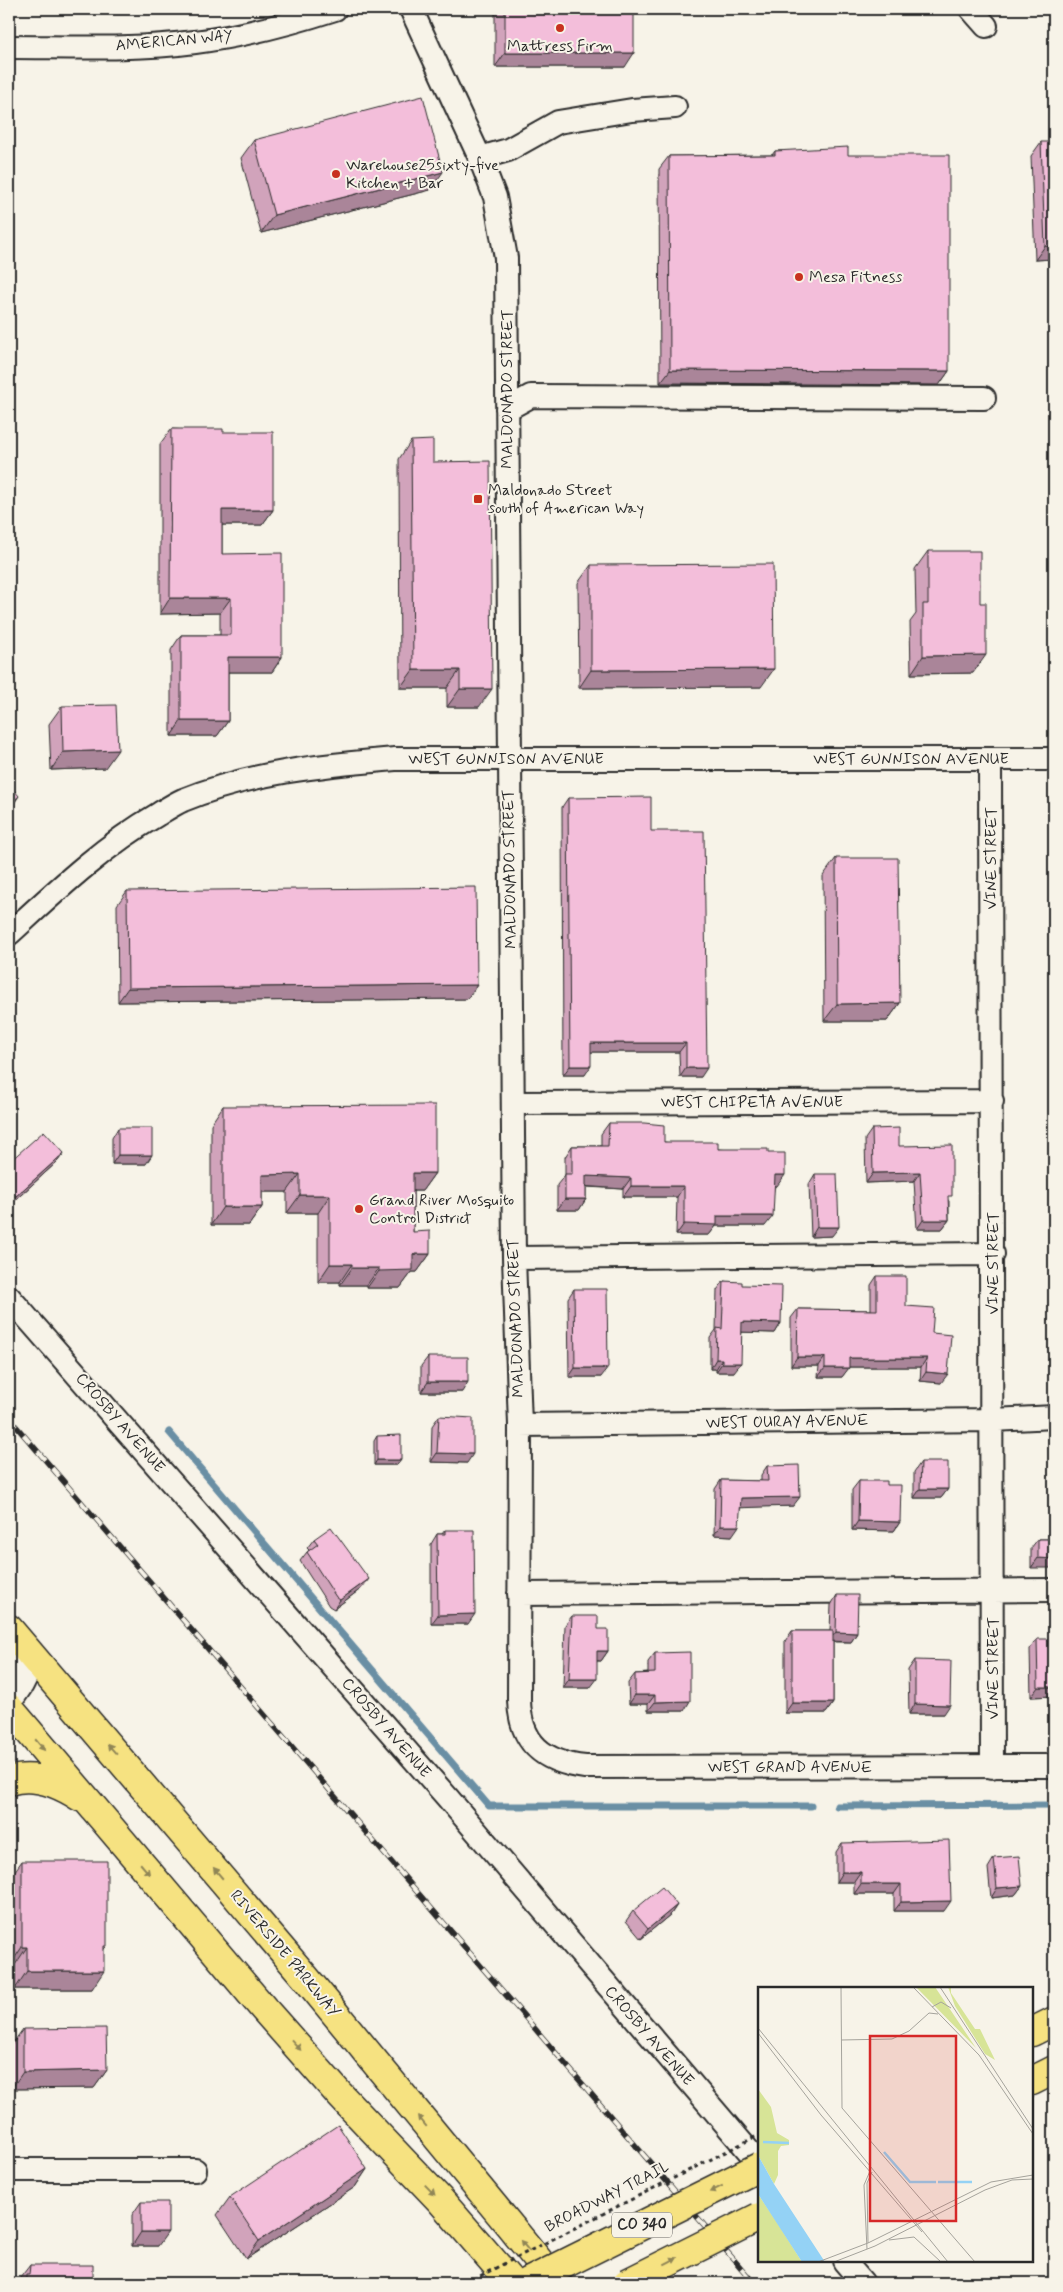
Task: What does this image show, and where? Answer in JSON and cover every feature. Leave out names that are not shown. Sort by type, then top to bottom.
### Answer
[{"type":"main road","name":"RIVERSIDE PARKWAY","points":[[9,1629],[305,1977],[556,2283]]},
{"type":"main road","points":[[9,1708],[340,2095],[440,2200],[512,2283]]},
{"type":"main road","points":[[9,1781],[36,1779],[50,1782],[64,1787],[90,1803]]},
{"type":"main road","points":[[1033,2032],[1054,2021]]},
{"type":"main road","points":[[1033,2080],[1054,2070]]},
{"type":"main road","name":"CO 340","points":[[526,2283],[758,2167]]},
{"type":"main road","name":"CO 340","points":[[627,2283],[758,2218]]},
{"type":"street","name":"AMERICAN WAY","points":[[9,47],[131,47],[193,42],[268,29],[335,9]]},
{"type":"street","name":"MALDONADO STREET","points":[[411,9],[480,158],[495,197],[506,258],[514,1258],[520,1425],[519,1718],[524,1733],[533,1744]]},
{"type":"street","points":[[971,9],[986,26]]},
{"type":"street","points":[[480,158],[508,150],[558,122],[632,110],[675,107]]},
{"type":"street","points":[[507,409],[531,396],[984,398]]},
{"type":"street","name":"WEST GUNNISON AVENUE","points":[[9,934],[93,858],[136,827],[191,797],[243,779],[324,764],[395,759],[1054,759]]},
{"type":"street","name":"VINE STREET","points":[[990,760],[993,1254],[992,1767]]},
{"type":"street","name":"WEST CHIPETA AVENUE","points":[[513,1103],[992,1101]]},
{"type":"street","points":[[514,1258],[993,1254]]},
{"type":"street","name":"CROSBY AVENUE","points":[[9,1297],[447,1797],[758,2162]]},
{"type":"street","name":"WEST OURAY AVENUE","points":[[520,1425],[993,1420],[1054,1417]]},
{"type":"street","points":[[519,1594],[1054,1590]]},
{"type":"street","points":[[9,1666],[36,1659]]},
{"type":"street","points":[[9,1704],[36,1659]]},
{"type":"street","name":"WEST GRAND AVENUE","points":[[533,1744],[544,1755],[563,1765],[585,1767],[1054,1766]]},
{"type":"street","points":[[9,2170],[195,2170]]},
{"type":"street","points":[[845,2262],[863,2283]]},
{"type":"path","name":"BROADWAY TRAIL","points":[[466,2283],[758,2136]]},
{"type":"building","name":"Mattress Firm","points":[[505,9],[634,9],[634,53],[505,53]]},
{"type":"building","name":"Warehouse25sixty-five Kitchen + Bar","points":[[423,96],[443,172],[274,215],[254,140]]},
{"type":"building","points":[[1041,142],[1054,142],[1054,246],[1045,246]]},
{"type":"building","name":"Mesa Fitness","points":[[848,147],[848,155],[949,155],[949,371],[670,370],[669,156],[775,155],[775,151]]},
{"type":"building","points":[[171,429],[223,429],[223,432],[273,432],[273,510],[222,510],[222,554],[282,553],[282,657],[228,657],[228,721],[181,721],[181,635],[231,635],[231,598],[170,598]]},
{"type":"building","points":[[433,440],[433,462],[490,461],[492,689],[460,689],[460,670],[413,670],[411,441]]},
{"type":"building","points":[[928,551],[980,551],[980,603],[986,603],[986,655],[923,656],[923,604],[928,604]]},
{"type":"building","points":[[773,564],[774,669],[591,670],[591,565]]},
{"type":"building","points":[[116,705],[118,750],[63,752],[62,706]]},
{"type":"building","points":[[9,784],[19,796],[9,805]]},
{"type":"building","points":[[651,797],[651,831],[704,831],[707,1068],[686,1068],[686,1043],[591,1043],[591,1066],[570,1066],[568,798]]},
{"type":"building","points":[[836,858],[898,858],[900,1003],[837,1004]]},
{"type":"building","points":[[476,887],[477,985],[128,988],[127,891]]},
{"type":"building","name":"Grand River Mosquito Control District","points":[[435,1105],[435,1173],[413,1173],[413,1232],[430,1231],[430,1254],[413,1254],[413,1270],[379,1271],[379,1268],[352,1268],[352,1264],[330,1264],[330,1195],[300,1195],[300,1174],[262,1175],[262,1207],[223,1207],[223,1106]]},
{"type":"building","points":[[609,1123],[664,1125],[664,1142],[718,1142],[718,1149],[768,1149],[768,1153],[785,1153],[785,1175],[775,1175],[773,1216],[717,1216],[717,1225],[684,1224],[684,1186],[631,1186],[631,1178],[586,1176],[586,1199],[565,1199],[565,1174],[572,1174],[572,1146],[608,1146]]},
{"type":"building","points":[[118,1128],[152,1128],[152,1155],[118,1155]]},
{"type":"building","points":[[899,1128],[899,1146],[952,1145],[952,1196],[948,1196],[949,1220],[923,1220],[920,1172],[873,1173],[872,1129]]},
{"type":"building","points":[[44,1131],[64,1153],[16,1196],[9,1187],[9,1162]]},
{"type":"building","points":[[815,1174],[837,1174],[839,1227],[817,1227]]},
{"type":"building","points":[[877,1276],[906,1276],[906,1306],[934,1308],[932,1333],[951,1335],[948,1374],[926,1372],[927,1358],[849,1358],[849,1368],[825,1368],[825,1357],[797,1357],[798,1309],[877,1310]]},
{"type":"building","points":[[724,1281],[742,1282],[742,1285],[782,1286],[781,1323],[742,1322],[741,1363],[722,1363],[722,1359],[716,1359],[717,1328],[722,1329]]},
{"type":"building","points":[[574,1289],[607,1289],[608,1368],[575,1368]]},
{"type":"building","points":[[428,1357],[468,1357],[468,1382],[428,1382]]},
{"type":"building","points":[[439,1416],[473,1418],[473,1454],[437,1453]]},
{"type":"building","points":[[401,1435],[401,1460],[377,1460],[377,1436]]},
{"type":"building","points":[[921,1462],[948,1462],[948,1489],[920,1489]]},
{"type":"building","points":[[799,1465],[800,1497],[741,1498],[739,1526],[720,1526],[721,1480],[768,1481],[767,1466]]},
{"type":"building","points":[[859,1481],[887,1481],[887,1485],[901,1485],[900,1522],[858,1521]]},
{"type":"building","points":[[331,1527],[369,1579],[340,1600],[336,1597],[307,1552],[318,1544],[314,1539]]},
{"type":"building","points":[[445,1530],[474,1530],[475,1614],[438,1615],[437,1534],[445,1534]]},
{"type":"building","points":[[1038,1539],[1054,1539],[1054,1559],[1038,1558]]},
{"type":"building","points":[[837,1595],[858,1595],[857,1633],[836,1632]]},
{"type":"building","points":[[572,1616],[598,1616],[598,1629],[608,1629],[608,1651],[597,1651],[597,1679],[569,1679]]},
{"type":"building","points":[[792,1631],[833,1631],[833,1703],[792,1703]]},
{"type":"building","points":[[1037,1639],[1054,1639],[1054,1687],[1038,1687]]},
{"type":"building","points":[[690,1652],[690,1701],[655,1702],[655,1695],[635,1695],[635,1674],[655,1673],[655,1653]]},
{"type":"building","points":[[915,1660],[951,1661],[950,1705],[915,1704]]},
{"type":"building","points":[[949,1840],[951,1901],[901,1902],[901,1884],[861,1884],[861,1872],[842,1872],[842,1843]]},
{"type":"building","points":[[1019,1856],[1022,1886],[997,1888],[994,1858]]},
{"type":"building","points":[[22,1861],[107,1861],[107,1946],[104,1946],[104,1971],[27,1971],[27,1947],[22,1947]]},
{"type":"building","points":[[662,1887],[677,1905],[648,1929],[633,1911]]},
{"type":"building","points":[[106,2028],[107,2070],[23,2072],[23,2029]]},
{"type":"building","points":[[338,2125],[367,2169],[259,2241],[230,2197]]},
{"type":"building","points":[[141,2202],[168,2202],[168,2232],[141,2232]]},
{"type":"building","points":[[30,2265],[93,2265],[93,2283],[26,2283],[26,2275],[29,2275]]},
{"type":"waterway","points":[[169,1432],[489,1806],[811,1806]]},
{"type":"waterway","points":[[837,1806],[1054,1805]]},
{"type":"railway","points":[[9,1418],[754,2283]]},
{"type":"place","name":"Mattress Firm","points":[[560,28]]},
{"type":"place","name":"Warehouse25sixty-five Kitchen + Bar","points":[[336,174]]},
{"type":"place","name":"Mesa Fitness","points":[[799,277]]},
{"type":"place","name":"Maldonado Street south of American Way","points":[[478,499]]},
{"type":"place","name":"Grand River Mosquito Control District","points":[[359,1209]]}]
